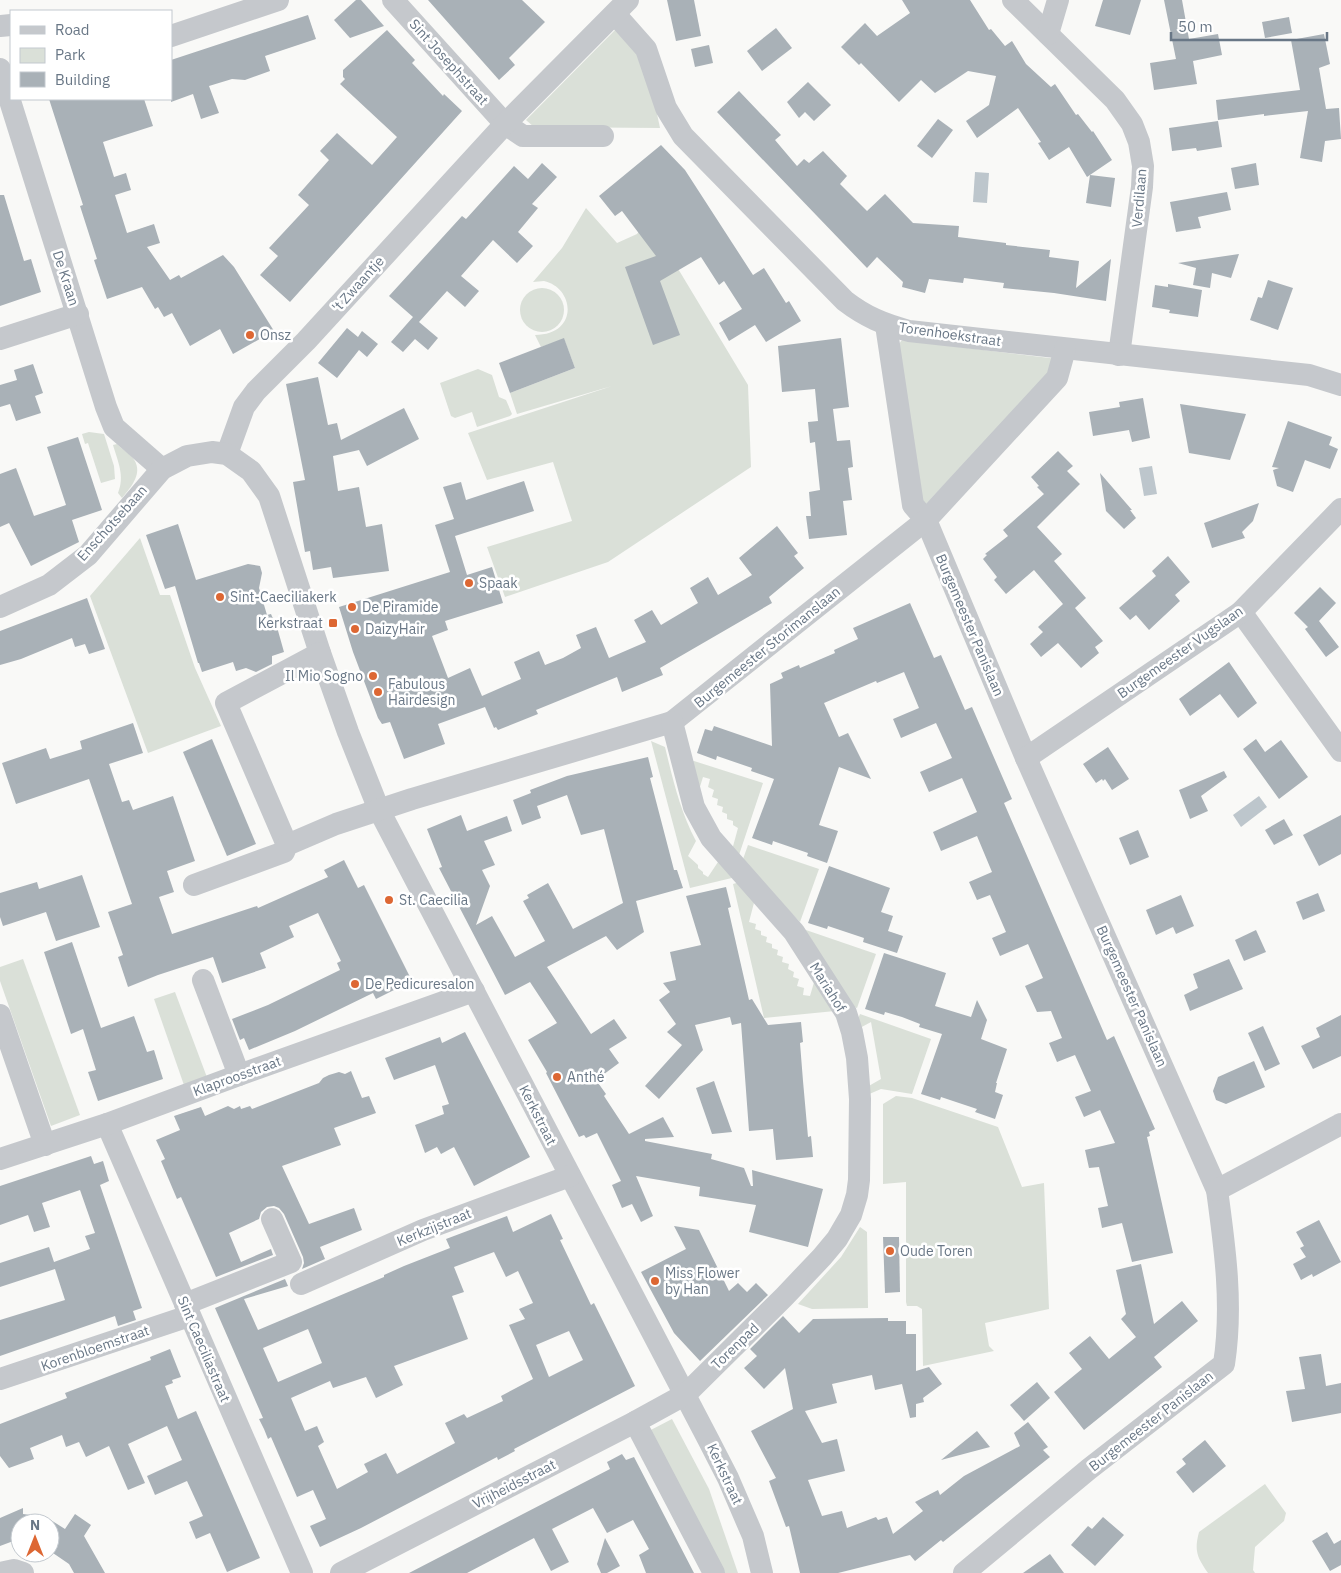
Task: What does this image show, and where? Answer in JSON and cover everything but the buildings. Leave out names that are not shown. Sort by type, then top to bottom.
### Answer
[{"type":"street","points":[[172,36],[278,0]]},
{"type":"street","name":"Sint Josephstraat","points":[[393,0],[505,124]]},
{"type":"street","name":"Verdilaan","points":[[1014,0],[1115,100],[1132,124],[1139,142],[1143,166],[1142,188],[1119,355]]},
{"type":"street","points":[[1048,34],[1058,0]]},
{"type":"street","name":"'t Zwaantje","points":[[227,454],[244,407],[256,391],[313,334],[505,124],[621,7]]},
{"type":"street","name":"Torenhoekstraat","points":[[621,7],[646,50],[666,108],[683,136],[845,301],[862,314],[886,325],[910,331],[1309,375],[1341,385]]},
{"type":"street","name":"De Kraan","points":[[0,69],[4,93],[78,314],[106,407],[114,426],[162,469]]},
{"type":"street","points":[[505,124],[523,136],[603,136]]},
{"type":"street","points":[[0,339],[78,314]]},
{"type":"street","name":"Burgemeester Panislaan","points":[[886,325],[913,505],[926,520],[1026,758],[1217,1190],[1226,1260],[1228,1336],[1224,1364],[1089,1469],[964,1573]]},
{"type":"street","name":"Burgemeester Storimanslaan","points":[[194,885],[284,852],[287,845],[336,824],[672,722],[926,520],[1057,378],[1065,349]]},
{"type":"street","name":"Enschotsebaan","points":[[0,607],[49,585],[88,555],[162,469],[187,456],[212,452],[227,454]]},
{"type":"street","name":"Kerkstraat","points":[[227,454],[251,471],[269,496],[320,653],[348,732],[379,810],[686,1394],[744,1514],[753,1536],[762,1573]]},
{"type":"street","name":"Burgemeester Vugslaan","points":[[1026,758],[1241,612],[1341,509]]},
{"type":"street","points":[[1241,612],[1341,751]]},
{"type":"street","points":[[287,845],[226,702],[320,653]]},
{"type":"street","name":"Mariahof","points":[[672,722],[694,807],[712,838],[794,932],[846,1013],[852,1032],[860,1099],[859,1180],[857,1195],[851,1215],[837,1239],[784,1297]]},
{"type":"street","points":[[203,980],[239,1075]]},
{"type":"street","name":"Klaproosstraat","points":[[0,1159],[106,1124],[474,991]]},
{"type":"street","points":[[0,1015],[45,1145]]},
{"type":"street","name":"Sint Caeciliastraat","points":[[106,1124],[302,1573]]},
{"type":"street","points":[[1217,1190],[1341,1124]]},
{"type":"street","name":"Kerkzijstraat","points":[[301,1284],[423,1230],[570,1176]]},
{"type":"street","name":"Korenbloemstraat","points":[[0,1379],[187,1310],[291,1262],[272,1219]]},
{"type":"street","name":"Torenpad","points":[[686,1394],[784,1297]]},
{"type":"street","name":"Vrijheidsstraat","points":[[341,1573],[686,1394]]},
{"type":"street","points":[[635,1422],[714,1573]]},
{"type":"street","points":[[0,1573],[14,1570],[23,1573]]},
{"type":"green space","points":[[620,25],[644,52],[660,128],[534,127],[526,120]]},
{"type":"green space","points":[[586,208],[617,243],[637,234],[643,226],[658,238],[680,272],[748,385],[751,467],[608,562],[505,597],[487,547],[572,521],[553,462],[487,480],[468,433],[612,386],[517,414],[510,393],[575,368],[564,339],[541,347],[535,335],[549,333],[559,328],[565,320],[568,311],[562,292],[554,285],[544,281],[533,282],[562,248]]},
{"type":"green space","points":[[538,288],[546,288],[558,294],[564,310],[558,326],[546,332],[538,332],[526,326],[520,314],[520,306],[526,294]]},
{"type":"green space","points":[[902,340],[1058,359],[1048,376],[923,507],[898,345]]},
{"type":"green space","points":[[478,369],[492,375],[499,397],[506,400],[512,414],[477,427],[472,412],[455,418],[451,416],[440,383]]},
{"type":"green space","points":[[89,432],[104,434],[114,466],[115,479],[101,483],[88,443],[85,444],[82,434]]},
{"type":"green space","points":[[117,444],[132,457],[137,468],[135,479],[122,498],[118,493],[121,475],[113,445]]},
{"type":"green space","points":[[140,538],[160,595],[170,595],[195,668],[221,726],[148,753],[90,596]]},
{"type":"green space","points":[[651,741],[665,747],[681,807],[696,841],[688,856],[698,865],[703,874],[708,877],[720,859],[736,877],[690,888]]},
{"type":"green space","points":[[694,761],[763,783],[738,858],[732,850],[738,828],[733,825],[733,821],[727,819],[727,814],[722,812],[723,807],[717,805],[718,799],[712,797],[714,790],[708,787],[710,779],[703,777],[698,793],[689,762]]},
{"type":"green space","points":[[748,845],[819,869],[800,922],[742,862]]},
{"type":"green space","points":[[740,882],[755,899],[749,922],[756,924],[755,929],[761,931],[761,935],[767,937],[766,942],[772,944],[772,948],[778,950],[777,955],[783,957],[782,962],[789,964],[788,969],[794,972],[793,977],[799,979],[797,986],[804,988],[803,995],[810,996],[815,979],[835,1011],[764,1018],[733,884]]},
{"type":"green space","points":[[803,929],[876,954],[857,1008],[848,1005]]},
{"type":"green space","points":[[23,959],[80,1115],[51,1126],[0,981],[0,967]]},
{"type":"green space","points":[[175,992],[208,1080],[185,1088],[154,999]]},
{"type":"green space","points":[[860,1014],[931,1039],[912,1094],[881,1089],[867,1095],[867,1087],[881,1079],[871,1022],[858,1029],[856,1024]]},
{"type":"green space","points":[[896,1096],[912,1098],[998,1127],[1022,1187],[1044,1183],[1049,1309],[985,1323],[989,1346],[994,1351],[923,1366],[922,1309],[917,1306],[907,1306],[906,1302],[906,1182],[883,1184],[883,1104]]},
{"type":"green space","points":[[860,1227],[867,1232],[868,1308],[812,1309],[798,1304],[841,1257]]},
{"type":"green space","points":[[672,1419],[709,1489],[738,1573],[717,1573],[645,1433]]},
{"type":"green space","points":[[1265,1484],[1286,1513],[1284,1521],[1255,1547],[1253,1570],[1255,1573],[1208,1573],[1201,1563],[1198,1554],[1199,1532]]},
{"type":"shaded area","points":[[975,172],[989,173],[987,203],[973,202]]},
{"type":"shaded area","points":[[1152,466],[1157,494],[1144,496],[1139,468]]},
{"type":"shaded area","points":[[1259,796],[1267,807],[1241,827],[1233,815]]},
{"type":"place","name":"Onsz","points":[[250,335]]},
{"type":"place","name":"Spaak","points":[[469,583]]},
{"type":"place","name":"Sint-Caeciliakerk","points":[[220,597]]},
{"type":"place","name":"De Piramide","points":[[352,607]]},
{"type":"place","name":"Kerkstraat","points":[[333,623]]},
{"type":"place","name":"DaizyHair","points":[[355,629]]},
{"type":"place","name":"Il Mio Sogno","points":[[373,676]]},
{"type":"place","name":"Fabulous Hairdesign","points":[[378,692]]},
{"type":"place","name":"St. Caecilia","points":[[389,900]]},
{"type":"place","name":"De Pedicuresalon","points":[[355,984]]},
{"type":"place","name":"Anthé","points":[[557,1077]]},
{"type":"place","name":"Oude Toren","points":[[890,1251]]},
{"type":"place","name":"Miss Flower by Han","points":[[655,1281]]}]
